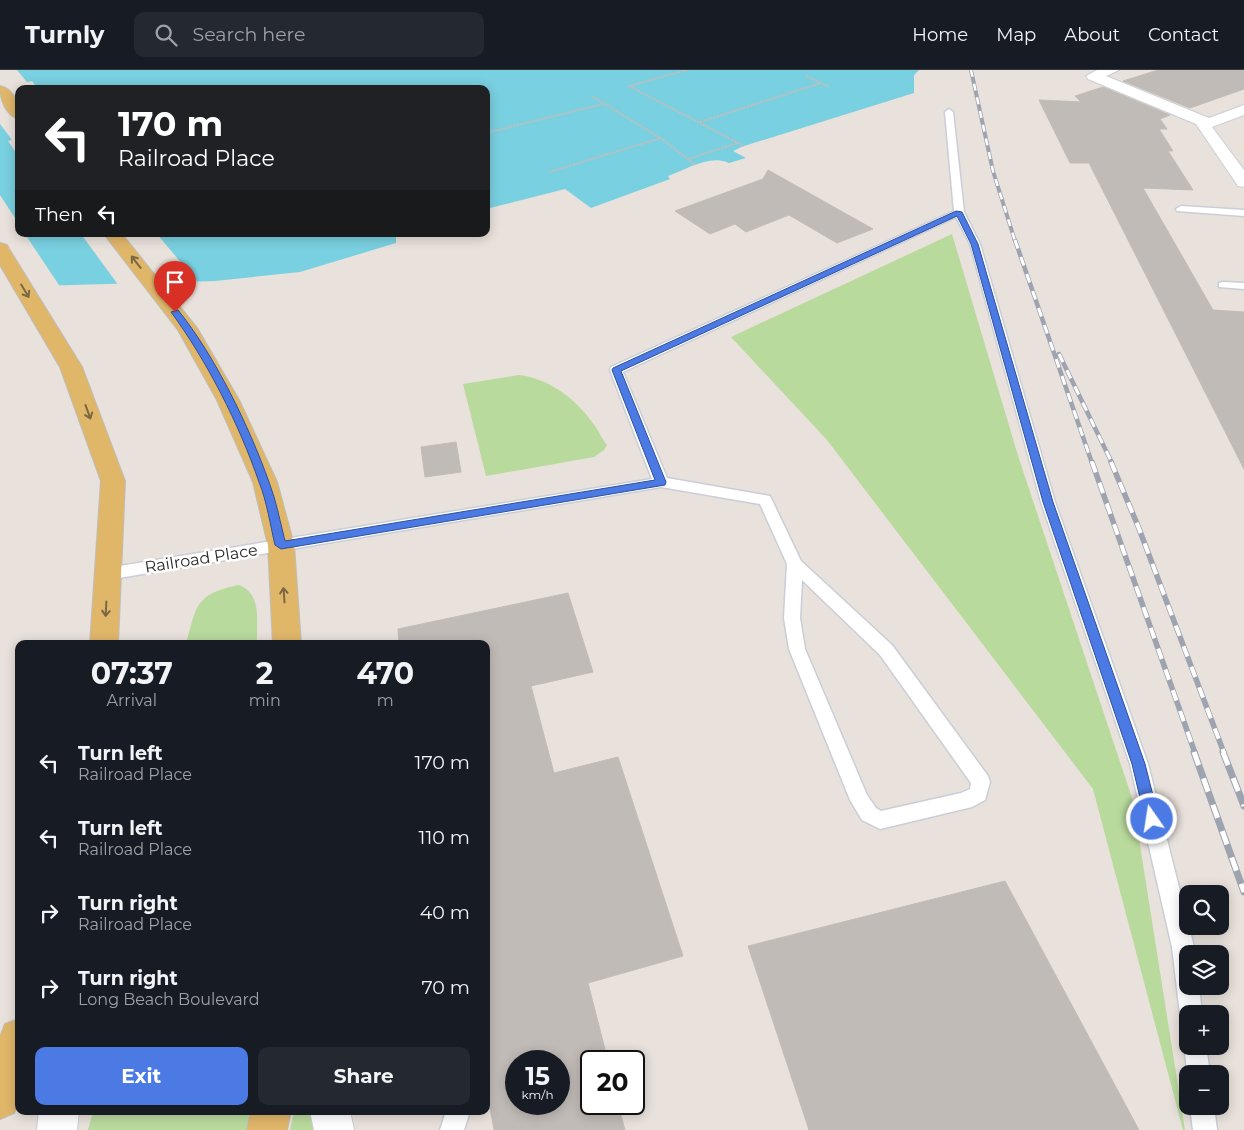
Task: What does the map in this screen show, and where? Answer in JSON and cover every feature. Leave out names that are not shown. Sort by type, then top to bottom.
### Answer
[{"type":"main road","points":[[0,90],[15,109]]},
{"type":"main road","points":[[116,237],[188,328],[228,400],[265,482],[281,545],[287,640]]},
{"type":"main road","points":[[0,249],[71,367],[113,481],[104,640]]},
{"type":"main road","points":[[0,1099],[15,1051]]},
{"type":"main road","points":[[267,1130],[270,1115]]},
{"type":"street","points":[[1112,70],[1093,76],[1208,123]]},
{"type":"street","points":[[1244,110],[1203,125],[1244,182]]},
{"type":"street","points":[[57,1130],[59,1115]]},
{"type":"street","points":[[331,1115],[334,1130]]},
{"type":"lane","points":[[949,112],[959,212],[975,244],[1048,502],[1139,764],[1183,947],[1190,1005]]},
{"type":"lane","points":[[1181,209],[1244,212]]},
{"type":"lane","points":[[661,482],[616,370],[959,212]]},
{"type":"lane","points":[[1224,285],[1244,286]]},
{"type":"lane","name":"Railroad Place","points":[[107,574],[661,482],[765,500],[795,564]]},
{"type":"lane","points":[[795,564],[861,624],[886,650],[981,782],[978,794],[965,801],[880,820],[869,814],[860,800],[797,649],[792,618],[795,564]]},
{"type":"lane","points":[[452,1130],[457,1115]]},
{"type":"lane","points":[[1203,1115],[1205,1130]]},
{"type":"path","points":[[687,70],[630,86],[744,146]]},
{"type":"path","points":[[806,76],[830,88]]},
{"type":"path","points":[[699,122],[821,83]]},
{"type":"path","points":[[592,96],[661,138],[696,165]]},
{"type":"path","points":[[490,133],[603,104]]},
{"type":"path","points":[[549,172],[661,138]]},
{"type":"path","points":[[688,159],[738,143]]},
{"type":"green space","points":[[952,234],[1019,459],[1133,801],[1179,1092],[1179,1115],[1093,789],[827,440],[731,337]]},
{"type":"green space","points":[[519,375],[551,385],[578,405],[607,445],[604,450],[594,457],[486,476],[463,384]]},
{"type":"green space","points":[[239,585],[247,589],[252,595],[257,610],[257,640],[187,640],[200,603],[206,597]]},
{"type":"green space","points":[[92,1115],[250,1115],[246,1130],[88,1130]]},
{"type":"green space","points":[[293,1115],[312,1115],[314,1130],[290,1130]]},
{"type":"green space","points":[[1179,1115],[1183,1115],[1185,1130],[1183,1130]]},
{"type":"water","points":[[0,70],[919,70],[914,75],[914,93],[744,146],[733,151],[746,158],[729,163],[714,160],[698,164],[668,176],[670,179],[591,208],[565,189],[490,208],[490,85],[15,85],[15,237],[396,237],[396,243],[300,272],[215,281],[0,287]]},
{"type":"pier","points":[[0,70],[17,70],[27,82],[32,81],[35,85],[15,85],[15,151],[8,141],[12,140],[0,124]]},
{"type":"pier","points":[[0,195],[15,218],[15,237],[27,237],[61,288],[0,289]]},
{"type":"pier","points":[[83,237],[160,237],[199,284],[119,286]]},
{"type":"building","points":[[1158,70],[1244,70],[1244,89],[1190,108],[1123,81]]},
{"type":"building","points":[[1103,87],[1170,115],[1160,119],[1167,129],[1159,129],[1173,151],[1168,151],[1193,190],[1143,188],[1213,310],[1244,312],[1244,469],[1089,163],[1070,163],[1039,100],[1081,102],[1075,96]]},
{"type":"building","points":[[768,170],[873,229],[837,243],[789,215],[746,232],[735,224],[710,234],[675,211],[763,179]]},
{"type":"building","points":[[456,442],[461,472],[425,477],[421,447]]},
{"type":"building","points":[[568,593],[593,672],[531,686],[554,773],[618,757],[683,956],[588,983],[605,1050],[580,1050],[580,1115],[621,1115],[625,1130],[494,1130],[490,1108],[490,640],[399,640],[398,629]]},
{"type":"building","points":[[1005,881],[1139,1130],[809,1130],[748,946]]},
{"type":"railway","points":[[971,70],[993,171],[1015,241]]},
{"type":"railway","points":[[1015,240],[1092,463]]},
{"type":"railway","points":[[1059,354],[1112,463]]},
{"type":"railway","points":[[1092,462],[1195,753]]},
{"type":"railway","points":[[1111,462],[1138,526],[1224,753]]},
{"type":"railway","points":[[1194,752],[1244,892]]},
{"type":"railway","points":[[1223,752],[1244,806]]},
{"type":"route","points":[[175,312],[188,328],[228,400],[265,482],[281,545],[661,482],[616,370],[959,212],[975,244],[1048,502],[1139,764],[1152,819]]}]
